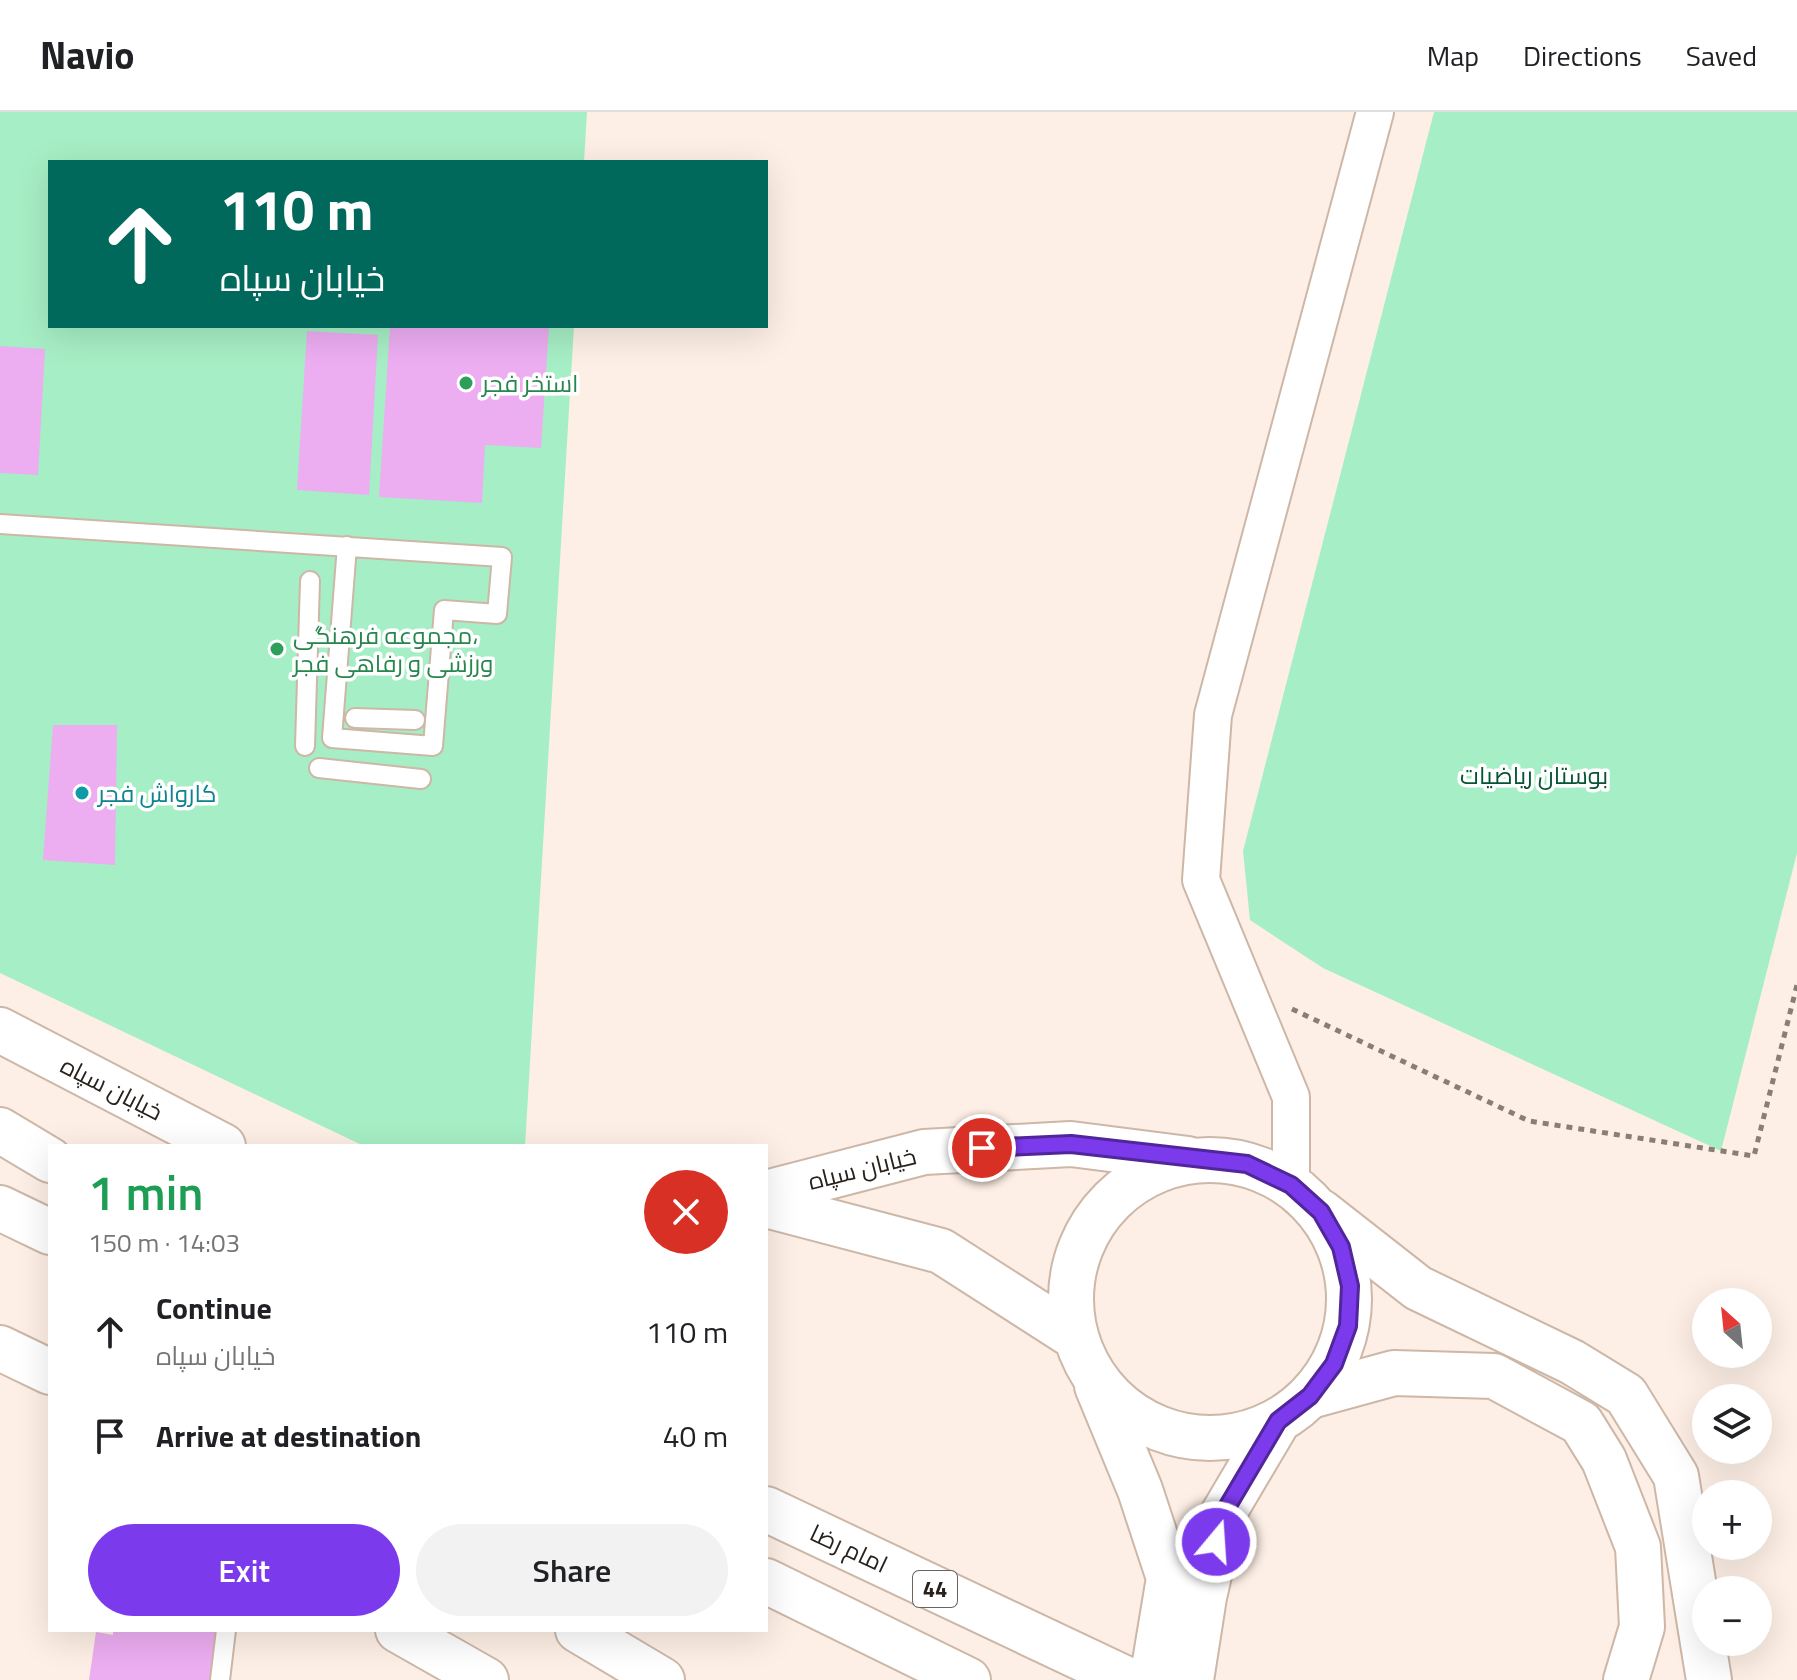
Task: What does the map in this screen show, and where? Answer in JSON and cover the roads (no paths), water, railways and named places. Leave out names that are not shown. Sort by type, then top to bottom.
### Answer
[{"type":"main road","name":"خیابان سپاه","points":[[0,1030],[219,1144]]},
{"type":"main road","points":[[0,1130],[48,1159]]},
{"type":"main road","name":"خیابان سپاه","points":[[768,1192],[924,1152],[1071,1144],[1199,1160]]},
{"type":"main road","points":[[0,1145],[48,1168]]},
{"type":"main road","points":[[1152,1680],[1169,1578],[1140,1490],[1083,1355],[1070,1297],[1077,1257],[1095,1220],[1123,1190],[1159,1169],[1199,1160],[1247,1164],[1306,1199],[1418,1288],[1572,1362],[1626,1395],[1676,1476],[1709,1680]]},
{"type":"main road","points":[[1191,1680],[1204,1597],[1223,1514],[1294,1409],[1334,1364],[1343,1339],[1350,1286],[1341,1247],[1306,1199]]},
{"type":"main road","name":"خیابان سپاه","points":[[768,1206],[941,1251],[1083,1355]]},
{"type":"main road","points":[[0,1208],[48,1231]]},
{"type":"main road","points":[[0,1220],[48,1237]]},
{"type":"main road","points":[[1083,1355],[1127,1412],[1175,1434],[1227,1437],[1394,1373],[1494,1376],[1581,1423],[1604,1460],[1638,1547],[1642,1627],[1626,1680]]},
{"type":"main road","name":"امام رضا","points":[[768,1510],[1116,1674]]},
{"type":"main road","points":[[768,1582],[968,1680]]},
{"type":"main road","points":[[402,1632],[486,1680]]},
{"type":"main road","points":[[581,1632],[662,1680]]},
{"type":"street","points":[[1306,1199],[1291,1097],[1201,880],[1213,715],[1375,112]]},
{"type":"lane","points":[[0,524],[347,546],[502,557],[497,614],[444,610],[433,746],[332,738],[347,546]]},
{"type":"lane","points":[[305,746],[310,581]]},
{"type":"lane","points":[[355,718],[415,720]]},
{"type":"lane","points":[[319,768],[421,779]]},
{"type":"lane","points":[[220,1680],[226,1632]]},
{"type":"place","name":"استخر فجر","points":[[466,383]]},
{"type":"place","name":"مجموعه فرهنگی، ورزشی و رفاهی فجر","points":[[277,649]]},
{"type":"place","name":"کارواش فجر","points":[[82,793]]},
{"type":"park label","name":"بوستان ریاضیات","points":[[1534,775]]}]
